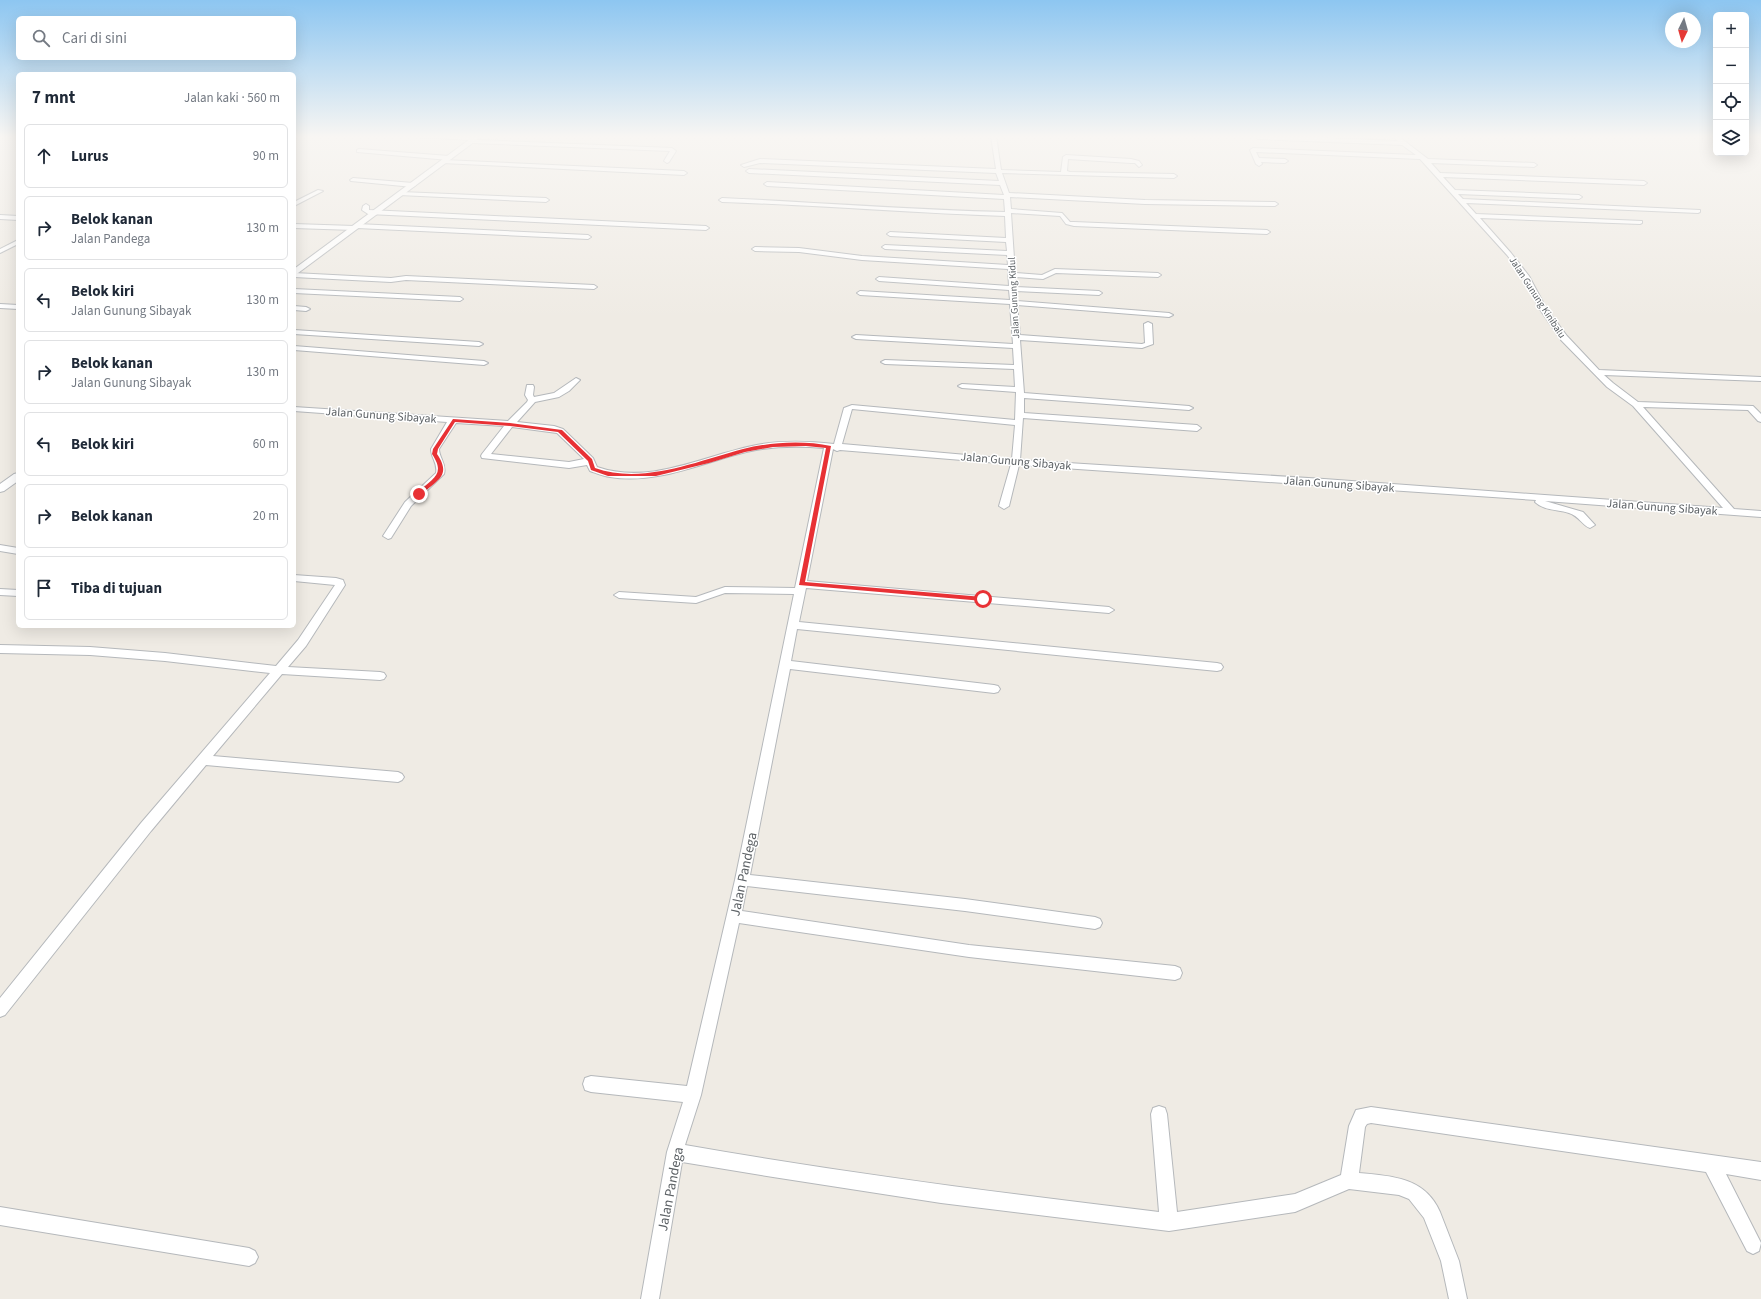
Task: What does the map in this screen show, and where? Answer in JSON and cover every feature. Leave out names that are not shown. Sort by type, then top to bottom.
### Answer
[{"type":"street","points":[[296,203],[309,197]]},
{"type":"street","points":[[296,272],[397,197]]},
{"type":"street","points":[[464,197],[546,200]]},
{"type":"street","name":"Jalan Gunung Kidul","points":[[1004,506],[1016,460],[1019,419],[1018,367],[1007,197]]},
{"type":"street","points":[[1021,197],[1145,202],[1275,204]]},
{"type":"street","name":"Jalan Gunung Kinibalu","points":[[1457,197],[1509,254],[1530,282],[1543,308],[1564,338],[1597,372],[1624,396],[1636,404],[1731,512]]},
{"type":"street","points":[[1550,197],[1579,198]]},
{"type":"street","points":[[722,200],[825,204],[933,212],[1057,214],[1062,215],[1068,223],[1074,224],[1267,232]]},
{"type":"street","points":[[1461,201],[1698,211]]},
{"type":"street","points":[[366,206],[366,212],[375,213],[706,228]]},
{"type":"street","points":[[1475,216],[1640,222]]},
{"type":"street","points":[[0,217],[16,218]]},
{"type":"street","points":[[296,226],[356,227],[588,237]]},
{"type":"street","points":[[890,234],[1010,240]]},
{"type":"street","points":[[0,251],[16,243]]},
{"type":"street","points":[[885,247],[1010,253]]},
{"type":"street","points":[[755,249],[799,250],[862,258],[1012,267]]},
{"type":"street","points":[[1011,275],[1043,277],[1055,271],[1158,275]]},
{"type":"street","points":[[296,274],[390,280],[412,278],[594,288]]},
{"type":"street","points":[[878,279],[1099,294]]},
{"type":"street","points":[[296,291],[460,299]]},
{"type":"street","points":[[860,293],[1170,315]]},
{"type":"street","points":[[986,305],[1013,304]]},
{"type":"street","points":[[0,306],[16,307]]},
{"type":"street","points":[[296,308],[306,309]]},
{"type":"street","points":[[1015,337],[1142,346],[1149,344],[1148,324]]},
{"type":"street","points":[[296,332],[478,344]]},
{"type":"street","points":[[856,337],[1016,346]]},
{"type":"street","points":[[296,348],[484,363]]},
{"type":"street","points":[[885,362],[1018,367]]},
{"type":"street","points":[[1597,372],[1761,379]]},
{"type":"street","points":[[576,380],[563,393],[532,400],[510,424],[485,456],[569,465],[581,464],[590,460]]},
{"type":"street","points":[[962,386],[1019,393],[1189,408]]},
{"type":"street","points":[[530,387],[529,395],[532,400]]},
{"type":"street","points":[[1636,404],[1750,408],[1761,419]]},
{"type":"street","name":"Jalan Pandega","points":[[650,1299],[675,1152],[693,1095],[734,916],[784,664],[833,447],[848,408],[852,407],[1019,419]]},
{"type":"street","name":"Jalan Gunung Sibayak","points":[[296,409],[510,424],[560,431],[590,460],[593,469],[608,474],[656,474],[707,462],[744,450],[791,444],[1016,460],[1077,467],[1324,482],[1761,514]]},
{"type":"street","points":[[1019,419],[1197,428]]},
{"type":"street","points":[[388,536],[408,504],[440,474],[442,469],[435,454],[436,449],[453,420]]},
{"type":"street","points":[[0,489],[16,477]]},
{"type":"street","points":[[1535,498],[1550,506],[1575,510],[1582,515],[1590,525]]},
{"type":"street","points":[[0,548],[16,551]]},
{"type":"street","points":[[0,1010],[146,827],[305,639],[340,585],[339,582],[336,581],[296,578]]},
{"type":"street","points":[[619,595],[696,600],[703,599],[719,591],[725,590],[801,588],[1110,610]]},
{"type":"street","points":[[0,592],[16,593]]},
{"type":"street","points":[[793,624],[1217,667]]},
{"type":"street","points":[[0,649],[90,651],[278,670],[380,676]]},
{"type":"street","points":[[784,664],[994,689]]},
{"type":"street","points":[[203,760],[398,778]]},
{"type":"street","points":[[742,880],[965,905],[1096,923]]},
{"type":"street","points":[[734,916],[969,951],[1175,973]]},
{"type":"street","points":[[591,1084],[693,1095]]},
{"type":"street","points":[[1159,1114],[1169,1222]]},
{"type":"street","points":[[1349,1180],[1357,1126],[1362,1116],[1371,1115],[1761,1171]]},
{"type":"street","points":[[675,1152],[781,1170],[941,1194],[1169,1222],[1295,1203],[1349,1180],[1399,1186],[1415,1192],[1426,1204],[1439,1228],[1450,1261],[1458,1299]]},
{"type":"street","points":[[1711,1163],[1753,1245]]},
{"type":"street","points":[[0,1216],[249,1257]]},
{"type":"route","points":[[419,494],[440,474],[442,469],[435,454],[436,449],[441,438],[453,420],[510,424],[560,431],[590,460],[593,469],[608,474],[656,474],[707,462],[744,450],[773,446],[806,444],[829,447],[801,584],[983,599]]}]
